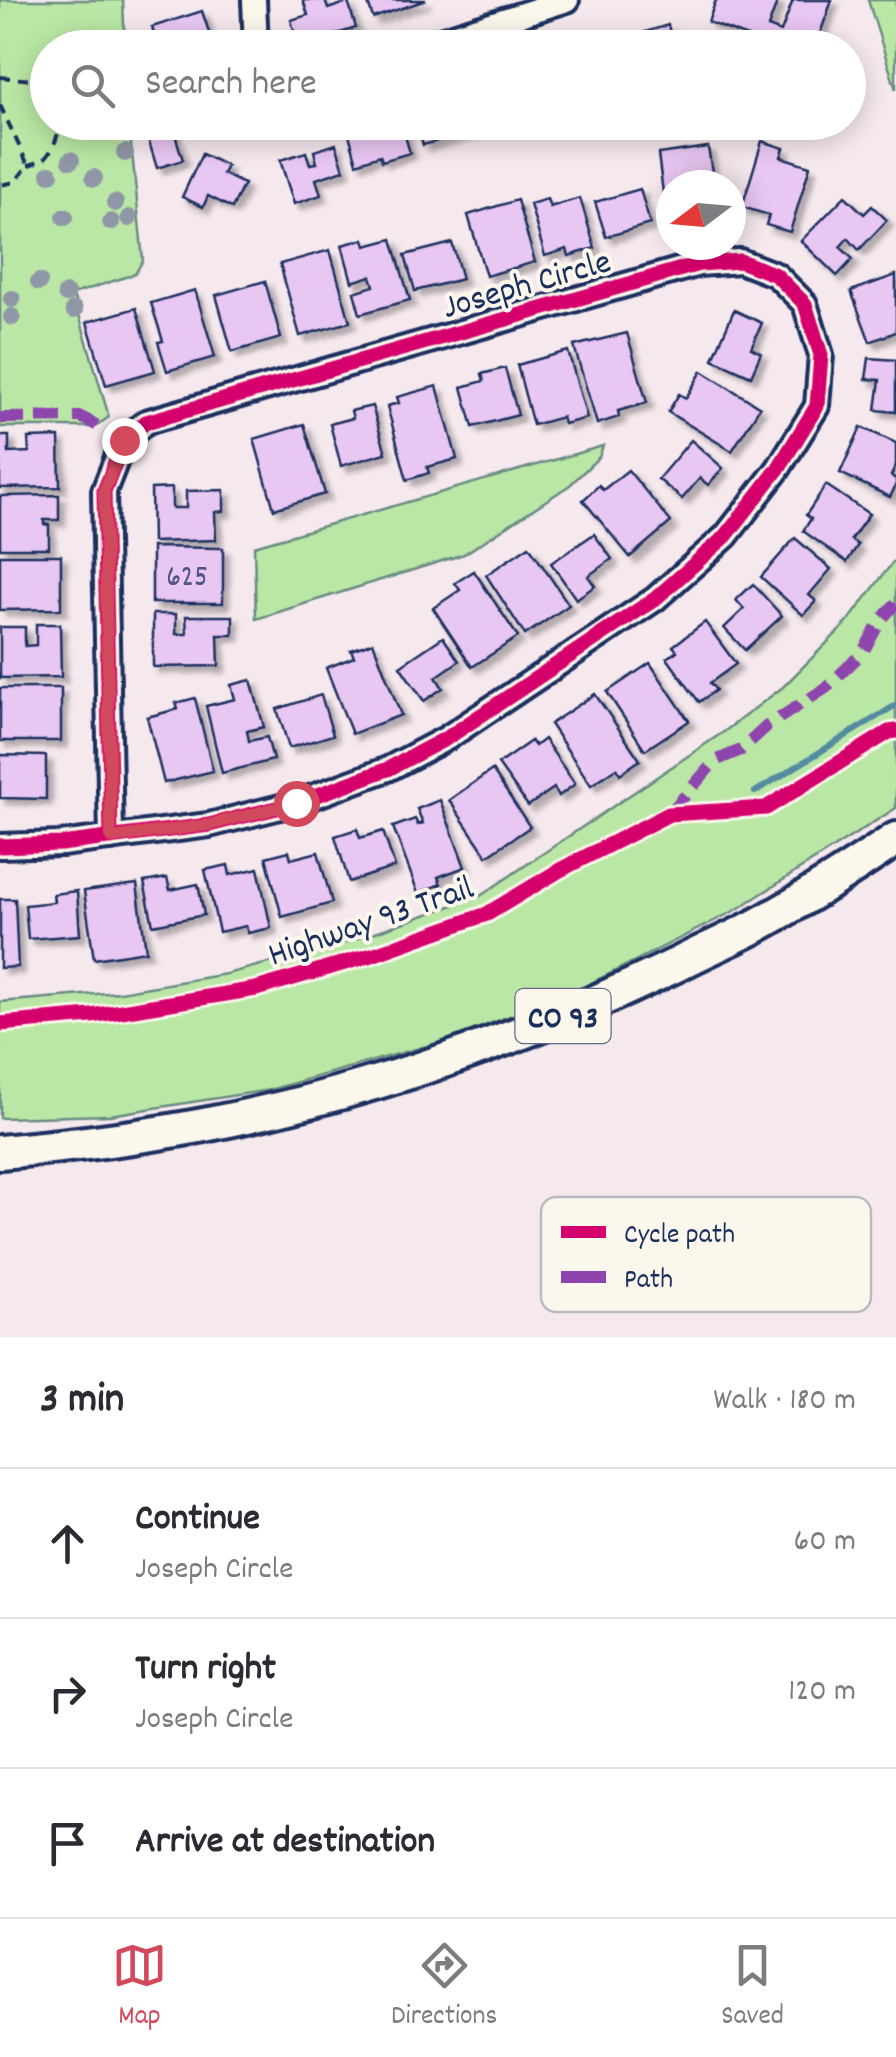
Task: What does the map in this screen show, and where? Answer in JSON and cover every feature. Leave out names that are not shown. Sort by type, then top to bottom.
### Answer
[{"type":"highway","name":"CO 93","points":[[0,1152],[71,1146],[203,1125],[374,1084],[540,1026],[601,1000],[739,934],[896,839]]},
{"type":"street","points":[[254,0],[255,30]]},
{"type":"street","points":[[472,30],[567,0]]},
{"type":"street","name":"Joseph Circle","points":[[0,846],[62,844],[111,838],[209,825],[296,803],[388,770],[447,738],[655,598],[726,536],[778,469],[817,406],[821,354],[805,304],[776,275],[740,261],[699,264],[146,422],[124,440],[104,491],[111,838]]},
{"type":"path","points":[[0,77],[30,80]]},
{"type":"path","points":[[0,105],[28,165]]},
{"type":"path","points":[[0,185],[16,182],[28,165],[43,160],[55,140]]},
{"type":"green space","points":[[0,0],[123,0],[124,30],[30,30],[30,140],[131,140],[143,260],[135,274],[73,294],[109,417],[95,427],[0,427]]},
{"type":"green space","points":[[868,0],[896,0],[896,90]]},
{"type":"green space","points":[[603,446],[599,457],[570,485],[464,554],[256,619],[254,546]]},
{"type":"green space","points":[[896,558],[896,808],[736,910],[577,990],[448,1040],[269,1090],[110,1115],[0,1118],[0,1002],[120,992],[226,974],[335,946],[480,896],[725,731],[783,687],[847,623]]},
{"type":"building","points":[[303,0],[325,0],[328,9],[348,2],[356,28],[294,30],[291,20],[308,15]]},
{"type":"building","points":[[367,0],[426,0],[373,18]]},
{"type":"building","points":[[716,0],[778,0],[768,27],[776,30],[729,30],[708,22]]},
{"type":"building","points":[[793,0],[832,0],[821,30],[782,30]]},
{"type":"building","points":[[202,11],[208,30],[153,30],[152,27]]},
{"type":"building","points":[[148,140],[177,140],[183,160],[157,168]]},
{"type":"building","points":[[351,140],[406,140],[410,153],[382,161],[380,155],[357,163]]},
{"type":"building","points":[[762,141],[784,148],[781,157],[810,166],[790,232],[766,225],[769,215],[746,208],[746,194]]},
{"type":"building","points":[[336,144],[344,170],[316,179],[321,195],[294,204],[280,160],[306,152],[310,164],[317,163],[314,151]]},
{"type":"building","points":[[708,147],[712,170],[660,170],[658,154]]},
{"type":"building","points":[[202,154],[227,166],[223,174],[244,184],[232,208],[208,196],[203,207],[182,197]]},
{"type":"building","points":[[640,189],[650,224],[606,237],[595,202]]},
{"type":"building","points":[[845,196],[864,214],[872,206],[887,220],[859,250],[848,238],[840,247],[853,259],[837,276],[801,241]]},
{"type":"building","points":[[580,198],[595,248],[569,256],[567,249],[545,256],[530,204],[547,199],[550,207]]},
{"type":"building","points":[[517,200],[535,262],[486,276],[468,215]]},
{"type":"building","points":[[364,239],[366,246],[392,239],[410,300],[360,314],[354,292],[374,286],[371,276],[352,282],[342,245]]},
{"type":"building","points":[[452,243],[462,279],[415,291],[405,255]]},
{"type":"building","points":[[330,250],[350,322],[300,336],[280,264]]},
{"type":"building","points":[[896,275],[896,332],[870,342],[851,291]]},
{"type":"building","points":[[265,281],[281,338],[232,352],[216,295]]},
{"type":"building","points":[[195,290],[215,357],[167,371],[151,303]]},
{"type":"building","points":[[136,308],[155,371],[106,385],[87,322]]},
{"type":"building","points":[[734,310],[762,323],[751,348],[761,353],[751,376],[713,359]]},
{"type":"building","points":[[627,333],[647,403],[618,411],[619,417],[597,424],[574,346]]},
{"type":"building","points":[[568,351],[587,418],[564,424],[562,417],[533,425],[517,365]]},
{"type":"building","points":[[869,358],[896,360],[896,412],[876,410],[880,380],[866,379]]},
{"type":"building","points":[[505,368],[518,415],[473,427],[462,387],[484,381],[482,374]]},
{"type":"building","points":[[702,371],[760,407],[732,451],[668,412],[679,394],[686,398]]},
{"type":"building","points":[[437,386],[457,459],[427,467],[429,473],[407,480],[387,406],[399,403],[397,397]]},
{"type":"building","points":[[372,406],[386,453],[341,466],[330,424],[353,418],[351,411]]},
{"type":"building","points":[[304,424],[325,494],[274,509],[254,439]]},
{"type":"building","points":[[861,427],[896,443],[896,465],[891,476],[896,485],[890,497],[840,473]]},
{"type":"building","points":[[0,436],[9,436],[9,453],[29,452],[28,438],[59,437],[60,487],[0,488]]},
{"type":"building","points":[[691,440],[723,468],[708,485],[700,478],[682,499],[658,479]]},
{"type":"building","points":[[628,470],[671,522],[630,557],[583,500],[599,485],[603,490]]},
{"type":"building","points":[[826,485],[869,514],[851,540],[858,545],[847,562],[803,531],[811,519],[806,515]]},
{"type":"building","points":[[172,488],[172,508],[186,508],[186,491],[224,490],[224,511],[215,512],[216,540],[152,542],[151,489]]},
{"type":"building","points":[[59,495],[59,520],[44,520],[49,525],[49,548],[0,548],[0,496]]},
{"type":"building","points":[[594,534],[612,559],[588,576],[595,586],[576,599],[551,563]]},
{"type":"building","points":[[795,538],[831,569],[809,595],[816,601],[803,615],[761,577]]},
{"type":"building","points":[[529,546],[569,605],[525,635],[486,575]]},
{"type":"building","points":[[152,547],[223,548],[223,603],[152,603]]},
{"type":"building","points":[[0,555],[61,555],[61,609],[0,610]]},
{"type":"building","points":[[474,571],[518,637],[472,667],[433,608],[460,590],[455,583]]},
{"type":"building","points":[[753,584],[782,616],[745,650],[724,628],[744,609],[736,600]]},
{"type":"building","points":[[153,614],[176,614],[176,634],[187,634],[186,616],[233,616],[233,635],[218,635],[219,666],[153,667]]},
{"type":"building","points":[[705,622],[736,664],[710,683],[716,690],[699,702],[667,658],[677,651],[673,646]]},
{"type":"building","points":[[36,624],[60,624],[61,677],[0,678],[0,627],[25,627],[25,646],[36,645]]},
{"type":"building","points":[[443,637],[459,661],[436,677],[443,688],[424,701],[400,666]]},
{"type":"building","points":[[373,642],[401,715],[352,734],[326,668],[354,657],[351,650]]},
{"type":"building","points":[[650,663],[689,721],[645,750],[607,692]]},
{"type":"building","points":[[251,680],[264,727],[247,731],[249,741],[267,737],[273,760],[222,773],[206,706],[235,699],[231,685]]},
{"type":"building","points":[[0,688],[61,688],[61,741],[0,741]]},
{"type":"building","points":[[595,694],[640,760],[620,774],[617,768],[591,785],[550,724]]},
{"type":"building","points":[[321,695],[333,735],[289,748],[277,709]]},
{"type":"building","points":[[195,698],[213,771],[164,783],[147,717],[178,709],[176,703]]},
{"type":"building","points":[[544,739],[575,784],[559,796],[554,788],[528,806],[498,764],[531,741],[535,746]]},
{"type":"building","points":[[0,755],[46,756],[46,799],[0,798]]},
{"type":"building","points":[[492,770],[530,827],[487,856],[449,800]]},
{"type":"building","points":[[440,800],[465,867],[438,877],[441,884],[418,893],[393,827],[415,819],[418,825],[423,823],[417,809]]},
{"type":"building","points":[[357,829],[360,838],[383,831],[395,867],[349,882],[335,836]]},
{"type":"building","points":[[289,851],[291,859],[318,852],[332,903],[282,917],[266,857]]},
{"type":"building","points":[[228,865],[230,875],[258,868],[271,928],[248,933],[246,926],[219,932],[205,870]]},
{"type":"building","points":[[167,878],[170,890],[198,884],[204,915],[153,925],[144,882]]},
{"type":"building","points":[[137,884],[146,951],[94,959],[84,891]]},
{"type":"building","points":[[77,891],[80,935],[28,939],[25,905],[54,902],[53,894]]},
{"type":"building","points":[[0,899],[15,899],[18,967],[0,968]]},
{"type":"waterway","points":[[755,792],[896,705]]},
{"type":"marked path","points":[[0,418],[81,417],[124,440]]},
{"type":"marked path","points":[[669,814],[715,761],[741,750],[767,726],[826,688],[863,652],[896,603]]},
{"type":"cycle path","points":[[0,846],[61,844],[209,825],[296,803],[388,769],[447,738],[655,599],[726,536],[778,469],[817,406],[821,355],[805,304],[776,275],[740,261],[699,264],[146,422],[124,440],[104,491],[111,838]]},
{"type":"cycle path","name":"Highway 93 Trail","points":[[0,1024],[91,1016],[256,989],[372,955],[487,914],[560,870],[669,814],[766,808],[896,731]]},
{"type":"route","points":[[124,440],[104,491],[111,838],[209,825],[296,803]]}]
